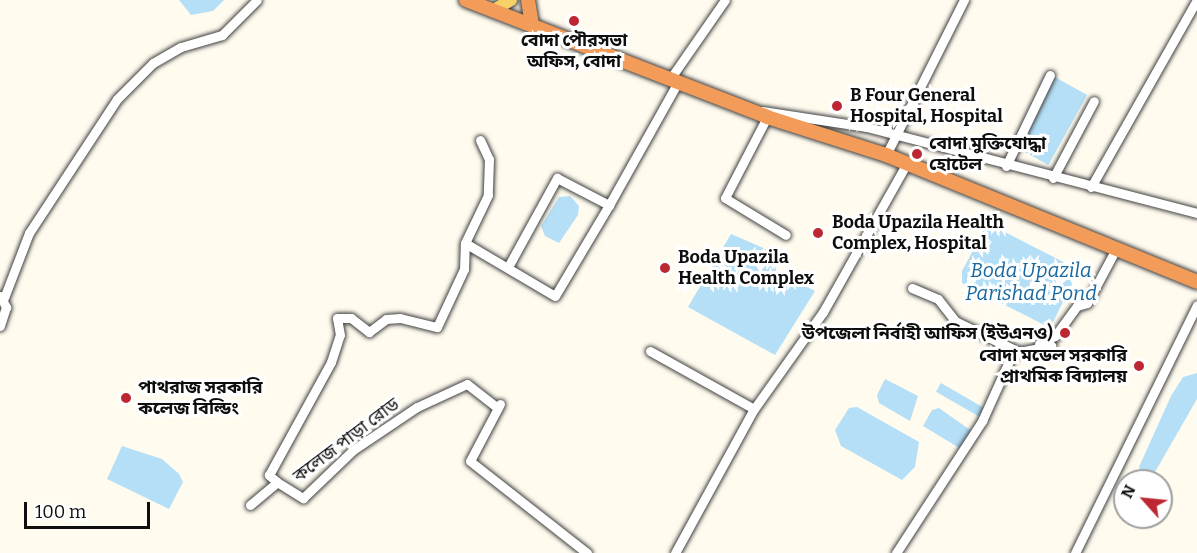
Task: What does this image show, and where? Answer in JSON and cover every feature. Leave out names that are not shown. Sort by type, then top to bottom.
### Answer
[{"type":"highway","points":[[466,0],[748,110],[907,163],[1197,282]]},
{"type":"highway","points":[[528,0],[532,26]]},
{"type":"main road","points":[[492,11],[511,0]]},
{"type":"main road","points":[[512,18],[528,0]]},
{"type":"street","points":[[0,327],[2,297],[29,233],[117,99],[153,63],[240,24],[257,0]]},
{"type":"street","points":[[465,243],[555,296],[609,205],[674,81],[725,0]]},
{"type":"street","points":[[886,155],[964,0]]},
{"type":"street","points":[[1091,187],[1197,0]]},
{"type":"street","points":[[1006,166],[1050,75]]},
{"type":"street","points":[[1053,178],[1094,101]]},
{"type":"street","points":[[748,110],[804,114],[895,135],[1006,166],[1197,213]]},
{"type":"street","points":[[767,117],[725,198],[786,235]]},
{"type":"street","points":[[278,482],[269,475],[331,362],[340,335],[337,318],[351,318],[369,332],[386,319],[400,318],[437,327],[464,268],[465,243],[488,195],[489,159],[480,140]]},
{"type":"street","points":[[675,553],[754,409],[823,312],[907,163]]},
{"type":"street","points":[[508,267],[557,178],[609,205]]},
{"type":"street","points":[[1030,351],[1055,336],[1077,306],[1087,303],[1116,249]]},
{"type":"street","points":[[912,288],[938,299],[956,321],[1014,350],[1030,351],[1051,346]]},
{"type":"street","points":[[1075,553],[1197,305]]},
{"type":"street","points":[[896,553],[982,422],[1014,350]]},
{"type":"street","points":[[650,351],[754,409]]},
{"type":"street","name":"কলেজ পাড়া রোড","points":[[250,505],[278,482],[303,498],[353,450],[417,407],[467,384],[499,406],[470,461],[587,553]]},
{"type":"water","points":[[179,0],[224,0],[213,11],[191,15]]},
{"type":"water","points":[[1053,76],[1087,95],[1048,165],[1014,146]]},
{"type":"water","points":[[570,196],[579,206],[578,215],[559,243],[545,236],[541,226],[559,197]]},
{"type":"water","name":"Boda Upazila Parishad Pond","points":[[995,227],[1079,270],[1050,328],[962,283],[962,271],[984,230]]},
{"type":"water","points":[[731,234],[777,254],[774,265],[779,273],[815,291],[775,355],[688,307]]},
{"type":"water","points":[[1197,373],[1197,399],[1157,469],[1140,469],[1171,396],[1183,377]]},
{"type":"water","points":[[885,379],[918,396],[910,421],[879,403],[877,395]]},
{"type":"water","points":[[941,383],[984,408],[979,417],[936,392]]},
{"type":"water","points":[[857,407],[919,442],[915,467],[902,480],[841,446],[835,430],[849,408]]},
{"type":"water","points":[[939,408],[973,432],[961,449],[923,426],[932,410]]},
{"type":"water","points":[[122,446],[162,459],[179,474],[183,482],[169,509],[107,479]]},
{"type":"place","name":"বোদা পৌরসভা অফিস, বোদা","points":[[574,21]]},
{"type":"place","name":"B Four General Hospital, Hospital","points":[[837,106]]},
{"type":"place","name":"বোদা মুক্তিযোদ্ধা হোটেল","points":[[917,154]]},
{"type":"place","name":"Boda Upazila Health Complex, Hospital","points":[[818,233]]},
{"type":"place","name":"Boda Upazila Health Complex","points":[[665,268]]},
{"type":"place","name":"উপজেলা নির্বাহী আফিস (ইউএনও)","points":[[1065,333]]},
{"type":"place","name":"বোদা মডেল সরকারি প্রাথমিক বিদ্যালয়","points":[[1139,366]]},
{"type":"place","name":"পাথরাজ সরকারি কলেজ বিল্ডিং","points":[[126,398]]}]
